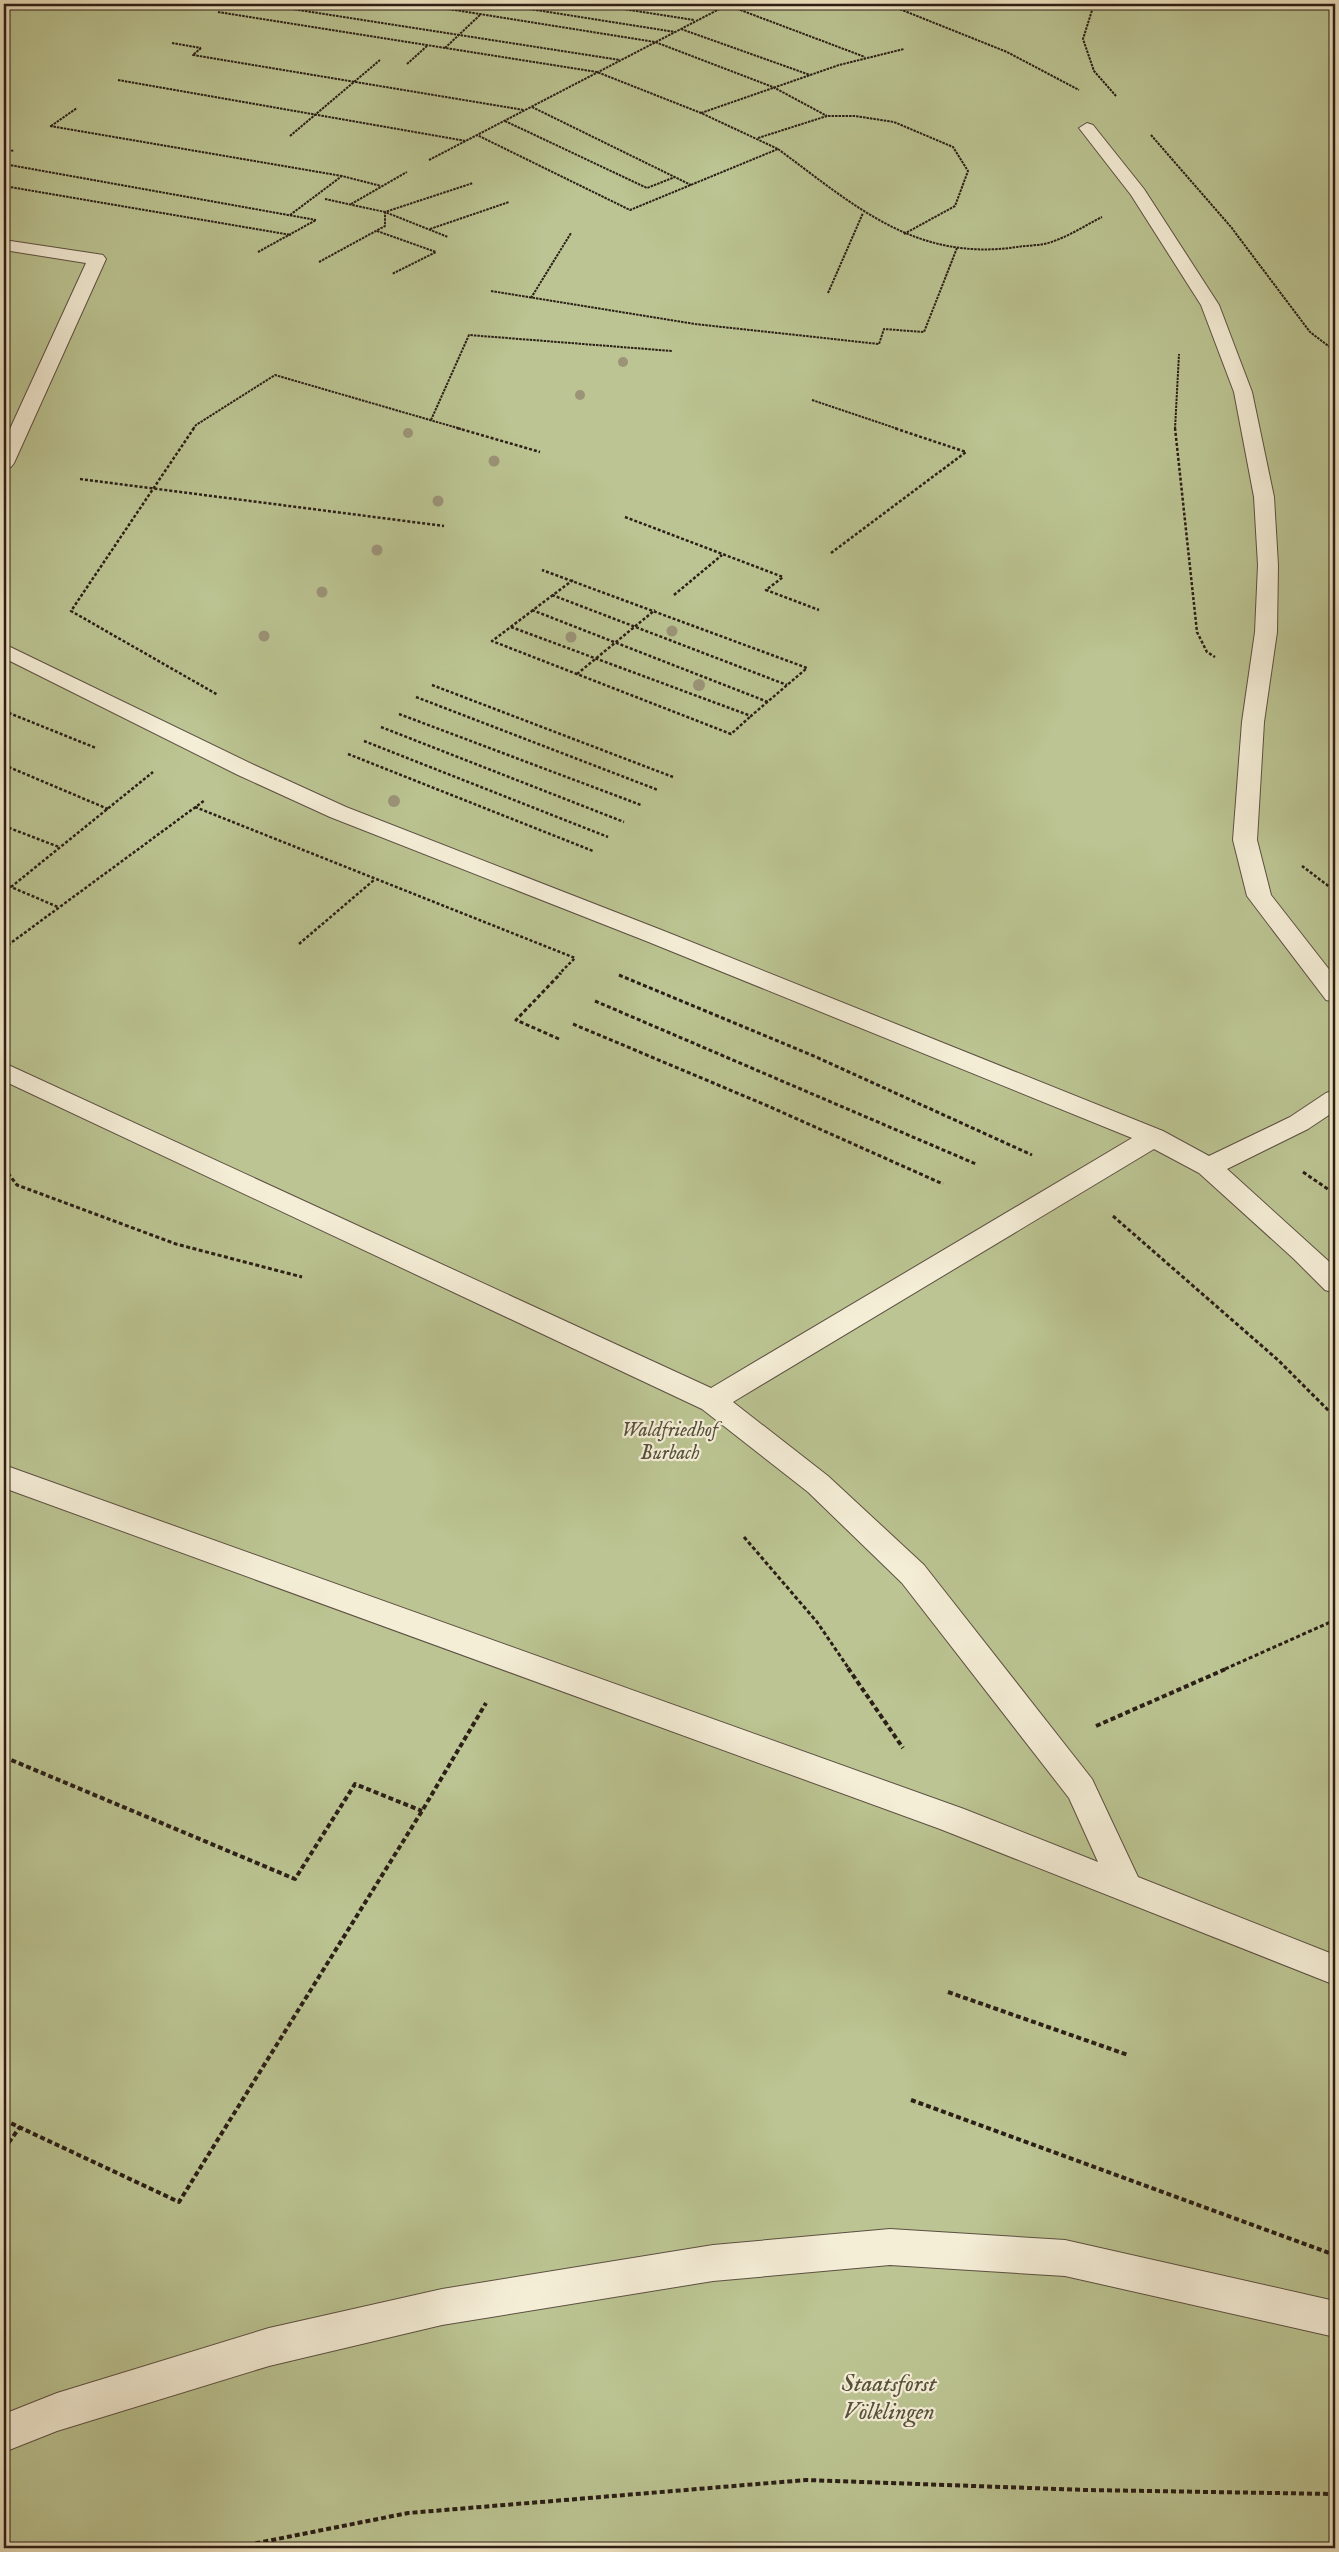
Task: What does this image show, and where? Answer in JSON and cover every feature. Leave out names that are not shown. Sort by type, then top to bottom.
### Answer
[{"type":"lane","points":[[1087,128],[1138,193],[1210,305],[1243,392],[1264,497],[1267,584],[1266,632],[1253,722],[1245,840],[1259,896],[1335,994]]},
{"type":"lane","points":[[4,245],[97,259],[4,463]]},
{"type":"lane","points":[[4,650],[246,770],[338,812],[656,936],[1154,1137],[1208,1166],[1304,1252],[1335,1283]]},
{"type":"lane","points":[[4,1071],[712,1400],[818,1484],[913,1574],[1081,1789],[1127,1889]]},
{"type":"lane","points":[[1208,1166],[1299,1123],[1335,1099]]},
{"type":"lane","points":[[712,1400],[1154,1137]]},
{"type":"lane","points":[[4,1476],[952,1820],[1335,1970]]},
{"type":"lane","points":[[4,2433],[57,2412],[269,2347],[442,2307],[713,2263],[890,2247],[1065,2258],[1335,2319]]},
{"type":"path","points":[[260,4],[620,60]]},
{"type":"path","points":[[417,4],[655,42],[773,87],[827,116]]},
{"type":"path","points":[[498,4],[675,32]]},
{"type":"path","points":[[591,4],[696,21]]},
{"type":"path","points":[[429,160],[728,4],[865,57]]},
{"type":"path","points":[[1094,4],[1083,39],[1094,71],[1120,101]]},
{"type":"path","points":[[218,12],[597,72],[701,113],[778,149],[863,214],[903,234],[957,248],[990,251],[1053,242],[1093,224],[1138,193]]},
{"type":"path","points":[[444,48],[481,14]]},
{"type":"path","points":[[680,29],[810,75]]},
{"type":"path","points":[[172,43],[201,48],[193,55],[524,110]]},
{"type":"path","points":[[407,64],[428,46]]},
{"type":"path","points":[[701,113],[865,57],[904,49]]},
{"type":"path","points":[[290,136],[380,60]]},
{"type":"path","points":[[118,80],[466,141]]},
{"type":"path","points":[[531,106],[691,185]]},
{"type":"path","points":[[77,108],[50,126],[342,176],[381,186]]},
{"type":"path","points":[[757,138],[827,116],[855,116],[894,122],[953,146],[968,171],[955,206],[903,234]]},
{"type":"path","points":[[505,120],[647,188],[675,177]]},
{"type":"path","points":[[477,135],[630,210],[778,149]]},
{"type":"path","points":[[4,149],[14,151]]},
{"type":"path","points":[[4,164],[316,220],[258,252]]},
{"type":"path","points":[[351,204],[407,172]]},
{"type":"path","points":[[290,215],[342,176]]},
{"type":"path","points":[[385,212],[472,182]]},
{"type":"path","points":[[4,186],[290,235]]},
{"type":"path","points":[[324,199],[385,212],[448,237]]},
{"type":"path","points":[[430,229],[510,202]]},
{"type":"path","points":[[319,262],[386,226],[385,212]]},
{"type":"path","points":[[828,293],[863,214]]},
{"type":"path","points":[[1231,227],[1310,332],[1335,351]]},
{"type":"path","points":[[376,231],[436,252],[392,274]]},
{"type":"path","points":[[532,298],[571,233]]},
{"type":"path","points":[[491,291],[695,324],[878,344],[884,329],[924,332],[957,248]]},
{"type":"path","points":[[1210,305],[1179,353],[1175,437],[1197,632],[1207,652],[1259,687]]},
{"type":"path","points":[[431,420],[469,335],[672,351]]},
{"type":"path","points":[[218,695],[71,611],[156,489],[196,425],[275,375],[540,452]]},
{"type":"path","points":[[812,400],[966,452],[831,553]]},
{"type":"path","points":[[80,479],[444,526]]},
{"type":"path","points":[[625,517],[783,577],[766,590],[819,610]]},
{"type":"path","points":[[674,596],[722,555]]},
{"type":"path","points":[[542,570],[573,580],[656,610],[807,668],[731,734],[492,641],[573,580]]},
{"type":"path","points":[[552,595],[787,685]]},
{"type":"path","points":[[532,610],[616,641],[768,702]]},
{"type":"path","points":[[576,674],[656,610]]},
{"type":"path","points":[[511,626],[751,716]]},
{"type":"path","points":[[432,685],[673,777]]},
{"type":"path","points":[[416,698],[658,790]]},
{"type":"path","points":[[4,711],[102,750]]},
{"type":"path","points":[[399,714],[641,805]]},
{"type":"path","points":[[381,727],[624,822]]},
{"type":"path","points":[[364,740],[608,837]]},
{"type":"path","points":[[348,754],[593,851]]},
{"type":"path","points":[[4,765],[108,808]]},
{"type":"path","points":[[11,887],[155,771],[146,767]]},
{"type":"path","points":[[4,948],[246,770]]},
{"type":"path","points":[[195,807],[374,880],[575,958],[516,1020],[559,1039]]},
{"type":"path","points":[[4,826],[60,847]]},
{"type":"path","points":[[299,944],[374,880]]},
{"type":"path","points":[[4,884],[58,908]]},
{"type":"path","points":[[619,975],[816,1057],[1085,1179]]},
{"type":"path","points":[[595,1001],[976,1164]]},
{"type":"path","points":[[573,1024],[768,1106],[943,1184]]},
{"type":"path","points":[[4,1168],[17,1185],[176,1244],[302,1277]]},
{"type":"path","points":[[1111,1214],[1278,1360],[1335,1417]]},
{"type":"path","points":[[744,1537],[816,1622],[952,1820]]},
{"type":"path","points":[[1049,1747],[1335,1620]]},
{"type":"path","points":[[4,2120],[179,2202],[422,1811],[511,1659]]},
{"type":"path","points":[[4,1756],[295,1879],[354,1784],[422,1811]]},
{"type":"path","points":[[948,1992],[1128,2055]]},
{"type":"path","points":[[911,2100],[1335,2255]]},
{"type":"path","points":[[4,2149],[20,2127]]},
{"type":"path","points":[[232,2548],[408,2513],[806,2480],[1086,2490],[1335,2494]]},
{"type":"green space","name":"Waldfriedhof Burbach","points":[[4,4],[1335,4],[1335,2548],[4,2548]]},
{"type":"park label","name":"Staatsforst Völklingen","points":[[889,2398]]}]
